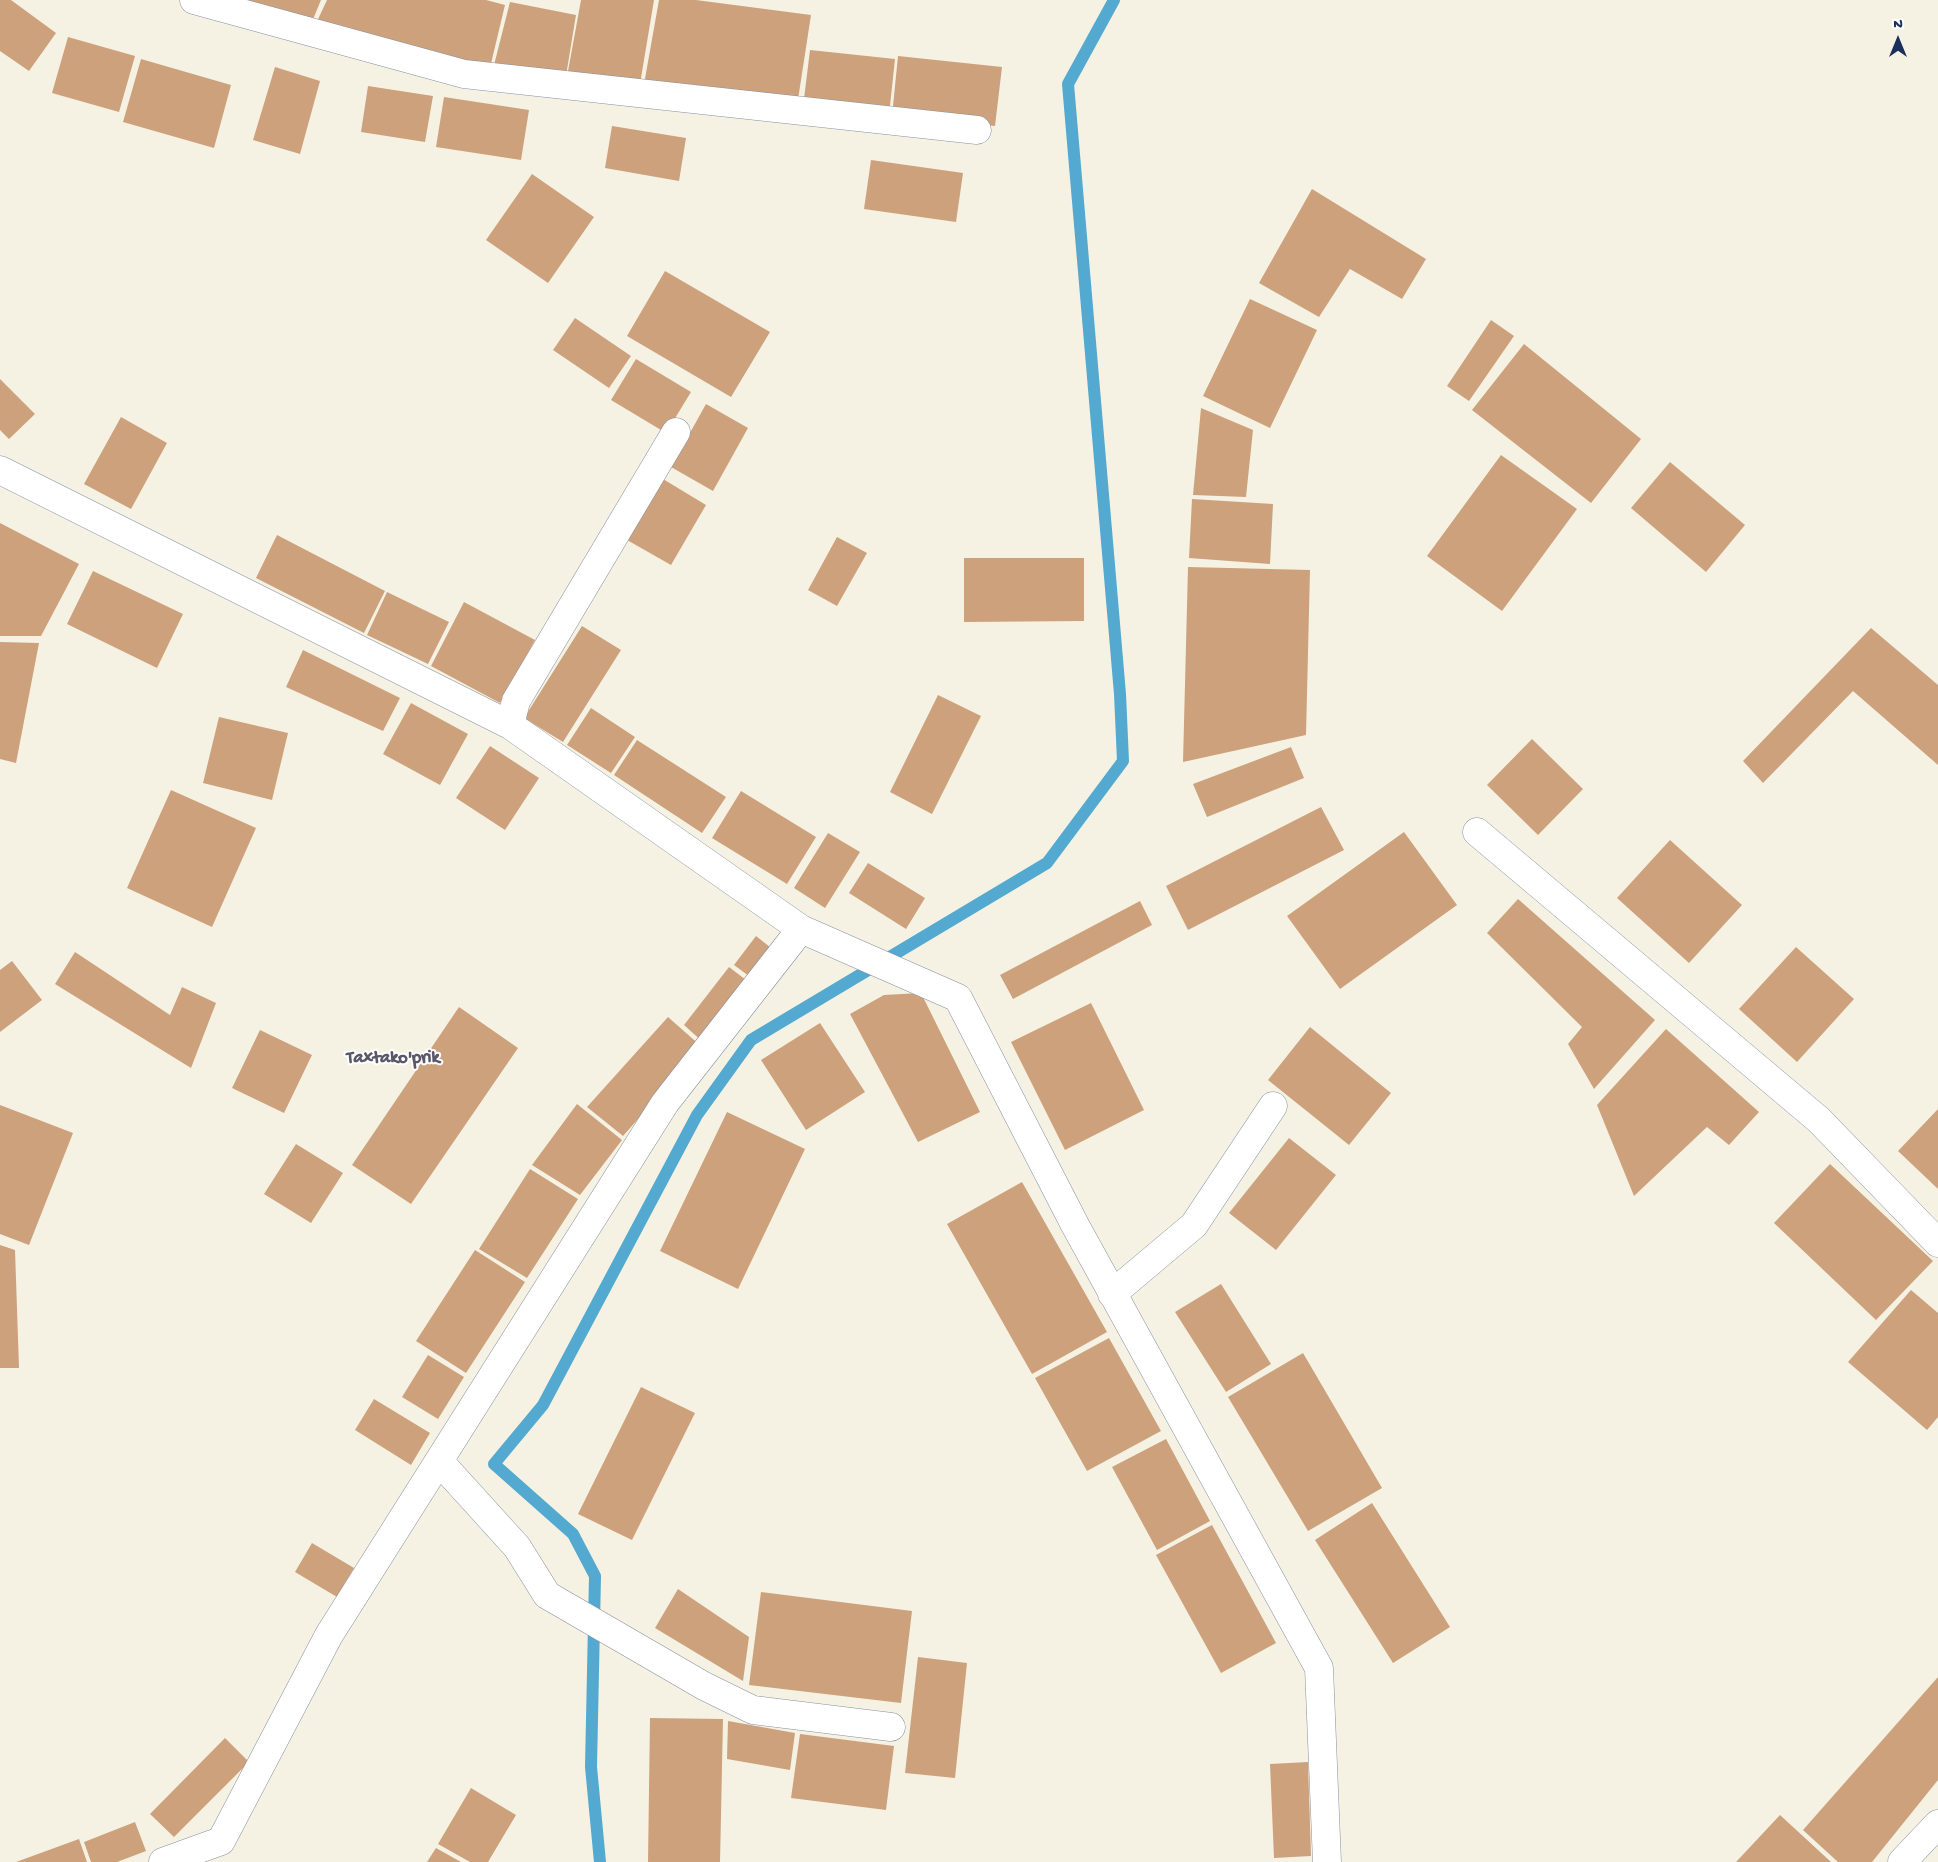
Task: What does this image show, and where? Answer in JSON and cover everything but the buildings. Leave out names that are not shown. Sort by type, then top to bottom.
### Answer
[{"type":"street","points":[[194,0],[464,74],[978,130]]},
{"type":"street","points":[[510,725],[516,701],[676,432]]},
{"type":"street","points":[[0,470],[510,725],[800,929],[958,998],[1112,1294],[1319,1668],[1327,1862]]},
{"type":"street","points":[[1477,832],[1819,1120],[1938,1243]]},
{"type":"street","points":[[163,1862],[221,1841],[329,1634],[665,1103],[800,929]]},
{"type":"street","points":[[1112,1294],[1194,1225],[1273,1106]]},
{"type":"street","points":[[438,1461],[517,1547],[547,1595],[704,1686],[753,1710],[891,1728]]},
{"type":"street","points":[[1902,1862],[1938,1824]]},
{"type":"waterway","points":[[600,1862],[591,1767],[595,1576],[573,1534],[494,1464],[543,1405],[697,1115],[751,1040],[1047,863],[1123,761],[1120,694],[1068,84],[1114,0]]},
{"type":"district","name":"Taxtako'prik","points":[[393,1059]]}]
